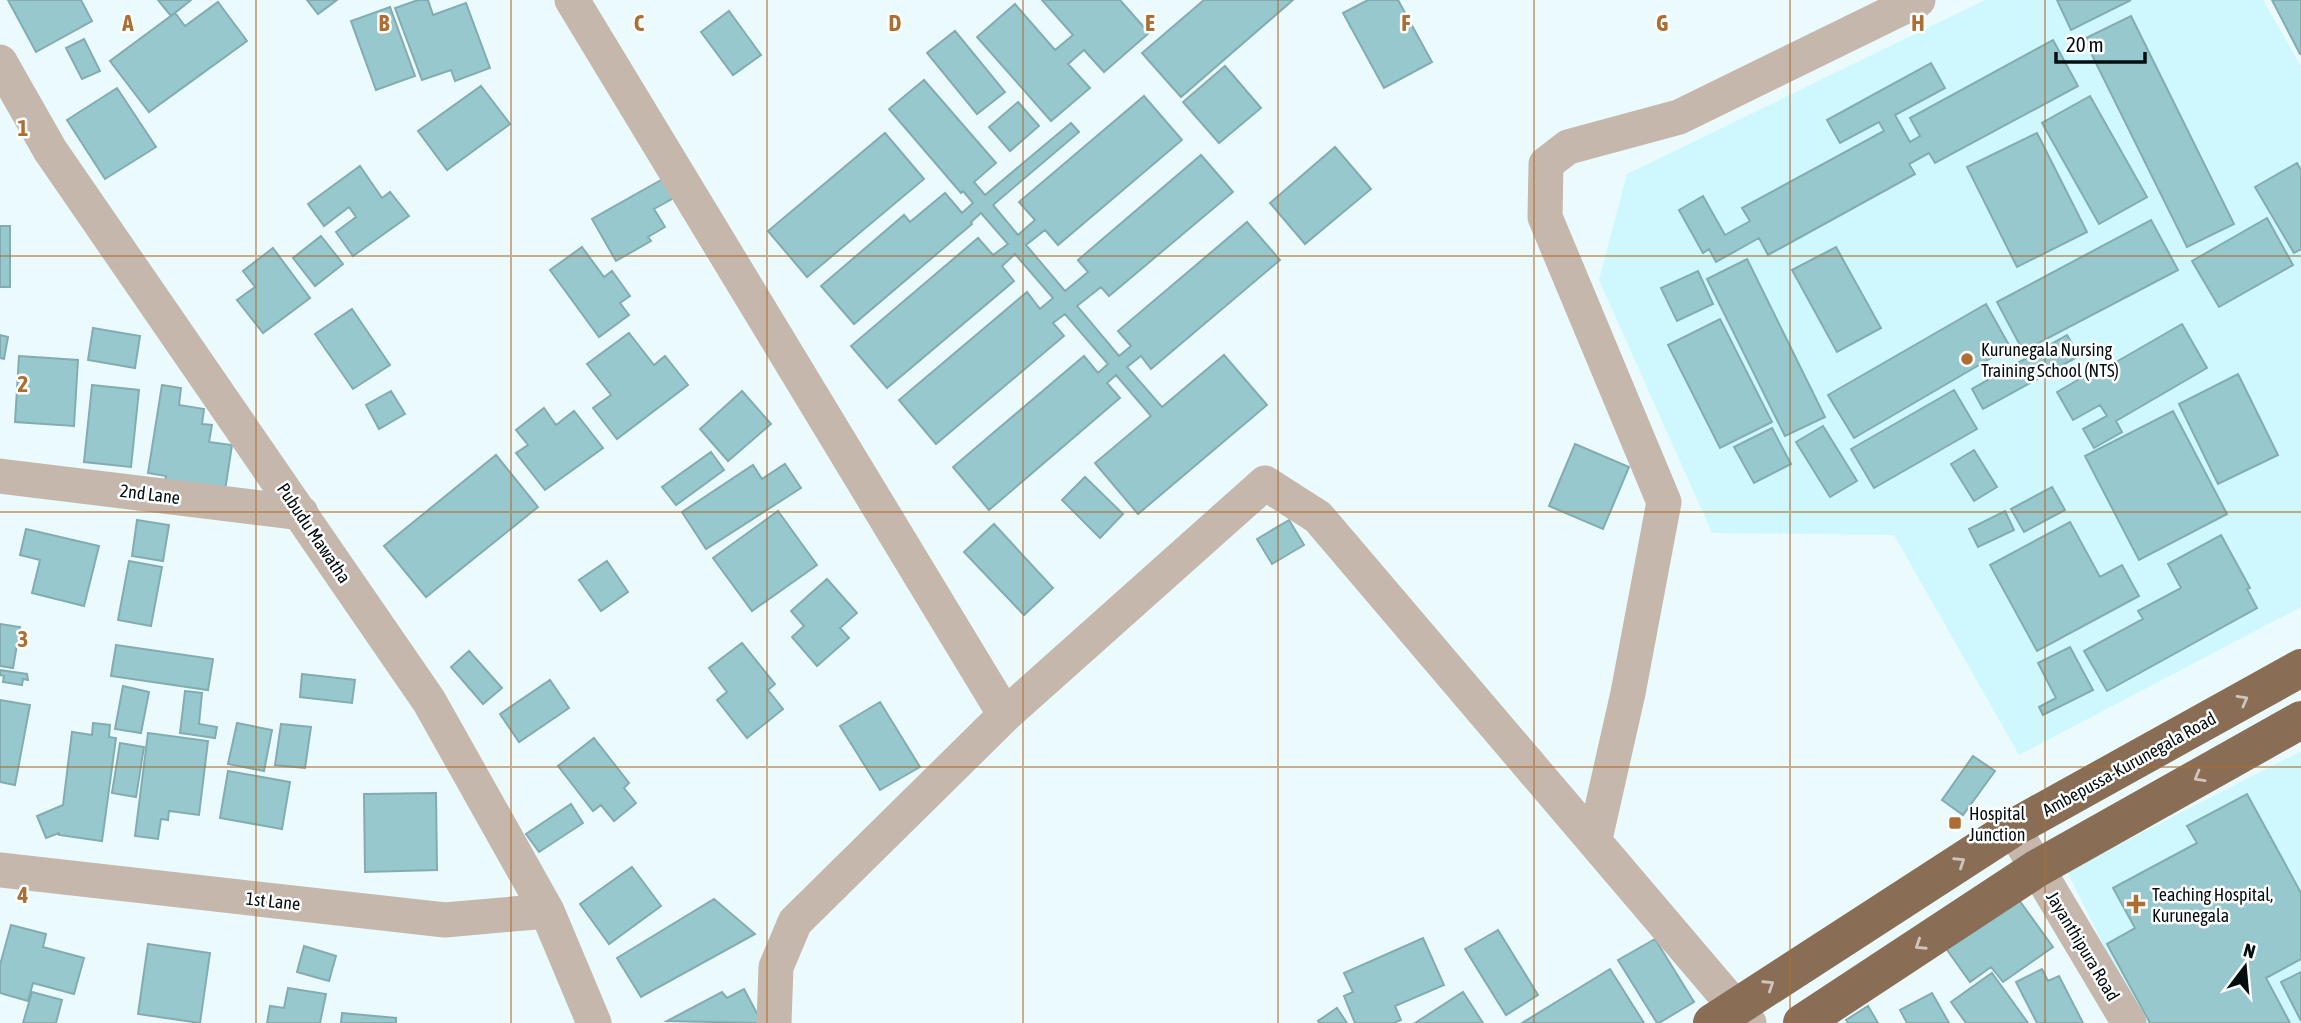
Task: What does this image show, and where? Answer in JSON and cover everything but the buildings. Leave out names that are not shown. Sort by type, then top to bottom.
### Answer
[{"type":"highway","name":"Ambepussa-Kurunegala Road","points":[[1732,1018],[2013,828],[2301,668]]},
{"type":"highway","points":[[1802,1023],[2036,870],[2301,720]]},
{"type":"street","points":[[572,0],[1005,715]]},
{"type":"street","points":[[1595,839],[1628,693],[1664,502],[1545,217],[1546,164],[1568,147],[1679,117],[1917,0]]},
{"type":"street","name":"Pubudu Mawatha","points":[[0,62],[50,150],[429,701],[547,911],[594,1023]]},
{"type":"street","name":"2nd Lane","points":[[0,476],[301,513]]},
{"type":"street","points":[[774,1023],[776,967],[795,922],[1005,715],[1265,483],[1318,517],[1595,839],[1732,1018]]},
{"type":"street","name":"Jayanthipura Road","points":[[2013,828],[2129,1023]]},
{"type":"street","name":"1st Lane","points":[[0,870],[445,920],[547,911]]},
{"type":"shaded area","name":"Kurunegala Nursing Training School (NTS)","points":[[1985,0],[2263,0],[2301,66],[2301,607],[2019,755],[1894,535],[1712,533],[1599,280],[1627,174]]},
{"type":"shaded area","points":[[2301,751],[2301,1023],[2142,1023],[2067,871]]},
{"type":"place","name":"Kurunegala Nursing Training School (NTS)","points":[[1967,359]]},
{"type":"place","name":"Hospital Junction","points":[[1955,823]]},
{"type":"place","name":"Teaching Hospital, Kurunegala","points":[[2136,904]]}]
